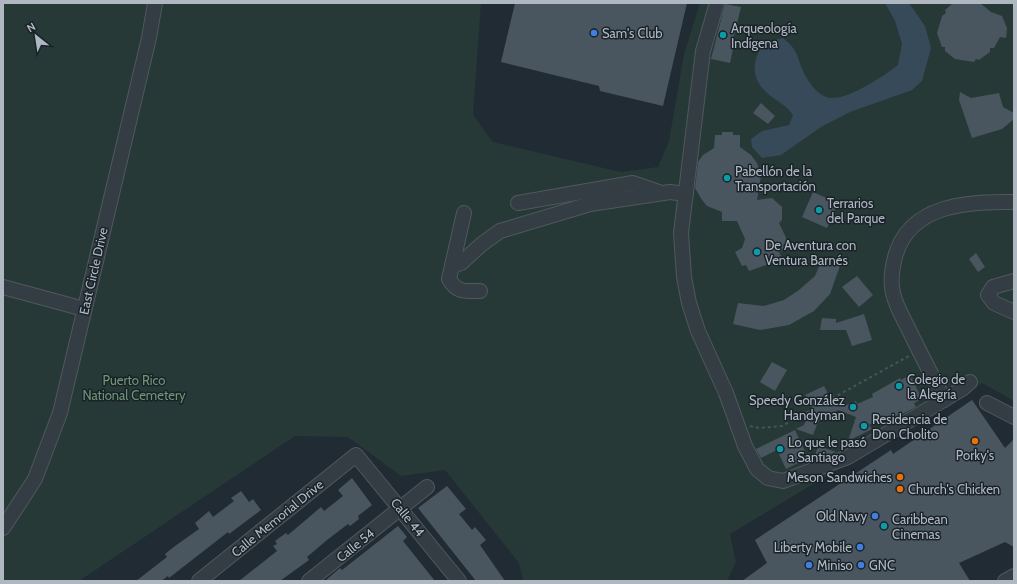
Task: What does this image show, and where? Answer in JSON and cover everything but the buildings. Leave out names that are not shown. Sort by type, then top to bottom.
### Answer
[{"type":"street","name":"East Circle Drive","points":[[3,528],[35,479],[60,413],[149,38],[155,3]]},
{"type":"street","points":[[717,3],[703,51],[681,233],[684,277],[689,303],[698,331],[737,423],[745,446],[757,468],[768,478],[783,481],[848,457],[944,400],[970,382]]},
{"type":"street","points":[[518,203],[633,183],[661,193]]},
{"type":"street","points":[[452,266],[461,263],[482,244],[500,231],[590,204],[670,192],[686,194]]},
{"type":"street","points":[[944,400],[899,310],[892,292],[891,274],[899,244],[922,218],[941,209],[961,204],[986,201],[1014,202]]},
{"type":"street","points":[[464,213],[449,279],[453,286],[460,290],[480,291]]},
{"type":"street","points":[[1014,281],[993,287],[988,295],[994,303],[1014,312]]},
{"type":"street","points":[[3,287],[84,309]]},
{"type":"street","points":[[987,403],[1014,417]]},
{"type":"street","name":"Calle 44","points":[[356,455],[459,581]]},
{"type":"street","name":"Calle Memorial Drive","points":[[199,581],[356,455]]},
{"type":"street","name":"Calle 54","points":[[309,581],[427,487]]},
{"type":"street","points":[[1005,581],[1014,576]]},
{"type":"path","points":[[737,423],[759,428],[782,426],[919,351]]},
{"type":"green space","name":"Puerto Rico National Cemetery","points":[[3,3],[481,3],[473,115],[493,142],[621,172],[658,167],[669,141],[684,54],[700,3],[1014,3],[1014,401],[982,383],[730,534],[736,562],[727,581],[523,581],[519,563],[445,470],[401,476],[348,437],[295,436],[79,581],[3,581]]},
{"type":"water","points":[[885,3],[909,3],[925,26],[931,48],[922,81],[912,90],[850,112],[821,127],[781,155],[762,158],[752,147],[751,139],[762,131],[789,125],[793,115],[786,107],[765,91],[757,79],[755,72],[756,58],[764,43],[783,38],[797,54],[801,67],[811,85],[826,97],[838,98],[866,86],[898,65],[902,44],[895,21]]},
{"type":"place","name":"Sam's Club","points":[[594,33]]},
{"type":"place","name":"Arqueología Indígena","points":[[723,35]]},
{"type":"place","name":"Pabellón de la Transportación","points":[[727,178]]},
{"type":"place","name":"Terrarios del Parque","points":[[819,210]]},
{"type":"place","name":"De Aventura con Ventura Barnés","points":[[757,252]]},
{"type":"place","name":"Colegio de la Alegría","points":[[899,386]]},
{"type":"place","name":"Speedy González Handyman","points":[[853,407]]},
{"type":"place","name":"Residencia de Don Cholito","points":[[864,426]]},
{"type":"place","name":"Porky's","points":[[975,441]]},
{"type":"place","name":"Lo que le pasó a Santiago","points":[[780,449]]},
{"type":"place","name":"Meson Sandwiches","points":[[900,477]]},
{"type":"place","name":"Church's Chicken","points":[[900,489]]},
{"type":"place","name":"Old Navy","points":[[875,516]]},
{"type":"place","name":"Caribbean Cinemas","points":[[884,526]]},
{"type":"place","name":"Liberty Mobile","points":[[860,547]]},
{"type":"place","name":"Miniso","points":[[809,565]]},
{"type":"place","name":"GNC","points":[[861,565]]}]
